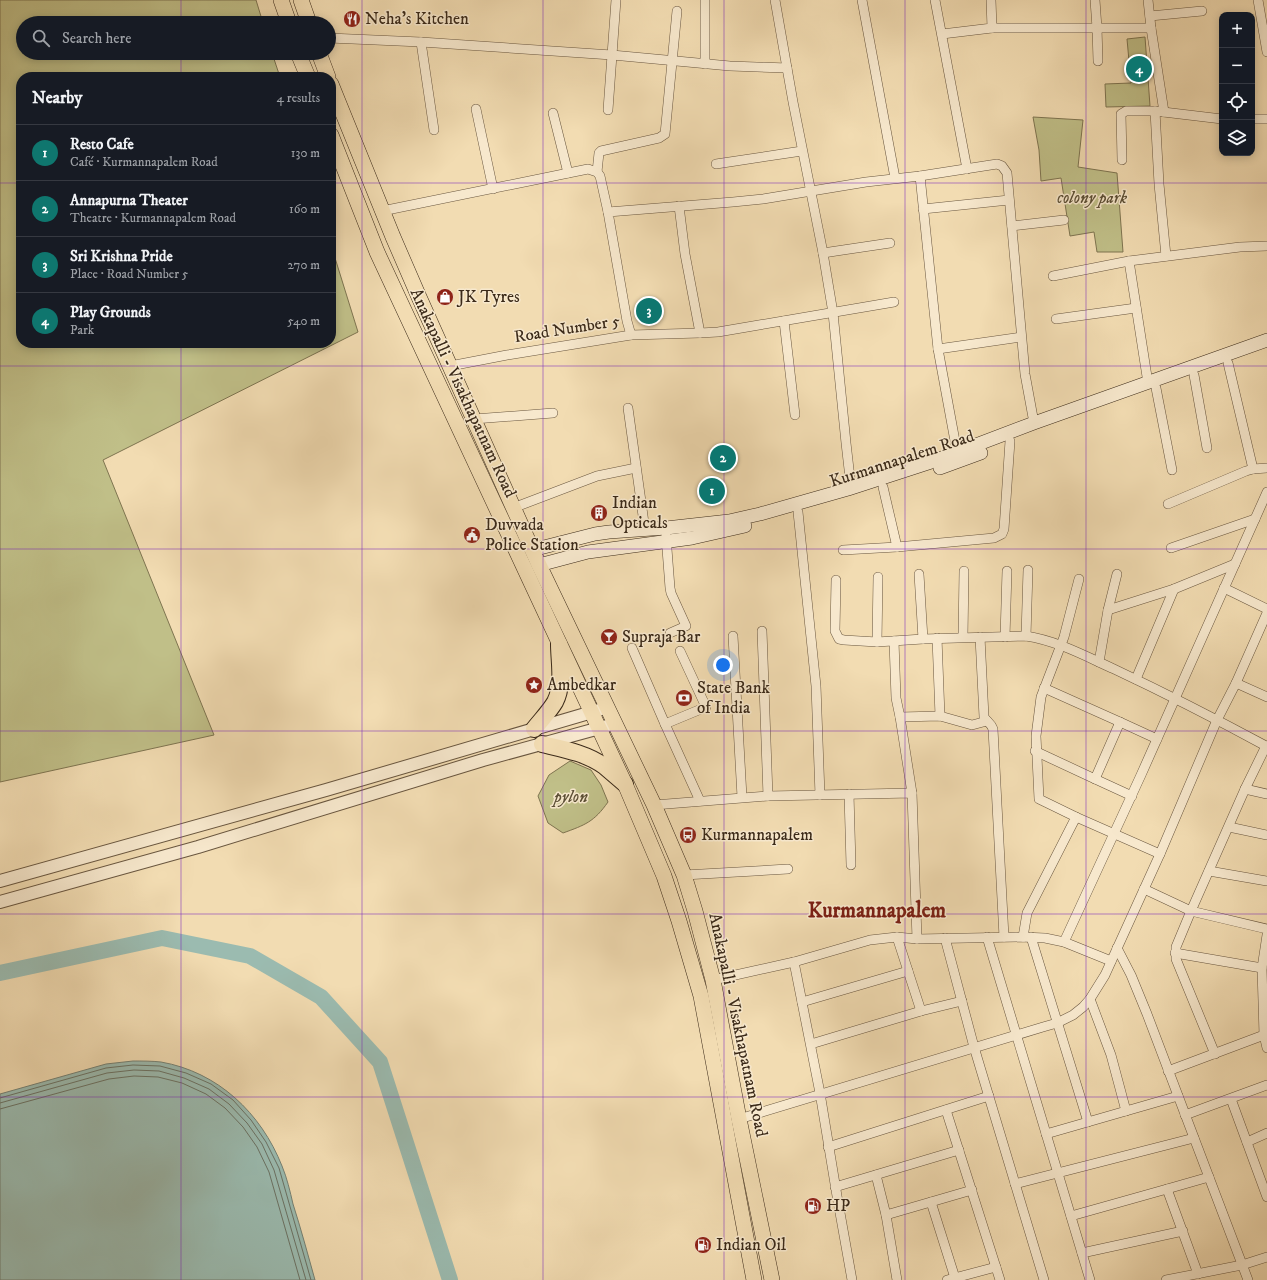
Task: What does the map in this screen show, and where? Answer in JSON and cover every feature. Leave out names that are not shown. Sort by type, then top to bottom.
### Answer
[{"type":"highway","points":[[534,729],[549,711],[558,694],[560,684],[559,644]]},
{"type":"highway","points":[[542,744],[578,753],[591,759],[603,766],[625,784]]},
{"type":"main road","points":[[281,0],[286,16]]},
{"type":"main road","points":[[301,0],[307,16]]},
{"type":"main road","points":[[301,60],[306,72]]},
{"type":"main road","points":[[322,60],[326,72]]},
{"type":"main road","name":"Anakapalli - Visakhapatnam Road","points":[[336,96],[382,211],[513,508],[614,724],[654,805],[684,875],[696,911],[713,980],[739,1119],[772,1280]]},
{"type":"main road","name":"Anakapalli - Visakhapatnam Road","points":[[336,147],[378,252],[401,304],[592,712],[625,784],[664,876],[680,921],[701,996],[754,1280]]},
{"type":"main road","points":[[401,304],[419,297]]},
{"type":"main road","points":[[532,550],[595,534],[645,530],[666,535],[760,514],[853,488],[957,452],[1034,423],[1152,386],[1267,340]]},
{"type":"main road","name":"Kurmannapalem Road","points":[[539,565],[588,552],[666,535],[721,532],[798,512],[883,487],[959,461],[1152,386],[1194,375],[1267,350]]},
{"type":"street","points":[[608,110],[616,0]]},
{"type":"street","points":[[705,0],[705,64]]},
{"type":"street","points":[[775,0],[802,151],[824,253],[833,313],[850,478],[853,488]]},
{"type":"street","points":[[862,0],[895,178]]},
{"type":"street","points":[[935,0],[968,168]]},
{"type":"street","points":[[991,0],[992,28]]},
{"type":"street","points":[[1095,0],[1098,28],[1098,61]]},
{"type":"street","points":[[1148,0],[1159,112],[1159,184],[1166,256]]},
{"type":"street","points":[[1258,0],[1265,29],[1267,52]]},
{"type":"street","points":[[631,335],[627,321],[608,212],[598,172],[599,154],[601,151],[659,138],[665,134],[677,11]]},
{"type":"street","points":[[1150,16],[1202,11]]},
{"type":"street","points":[[942,34],[992,28],[1151,28]]},
{"type":"street","points":[[336,38],[421,42],[612,55],[673,62],[786,68]]},
{"type":"street","points":[[421,42],[434,130]]},
{"type":"street","points":[[476,109],[493,189]]},
{"type":"street","points":[[1122,160],[1121,114],[1126,111],[1159,112],[1219,119]]},
{"type":"street","points":[[553,113],[568,173]]},
{"type":"street","points":[[1255,119],[1267,119]]},
{"type":"street","points":[[716,164],[802,151]]},
{"type":"street","points":[[608,212],[733,202],[997,164],[1002,166],[1007,173],[1021,337],[1025,374],[1034,423]]},
{"type":"street","points":[[382,211],[588,169],[598,172]]},
{"type":"street","points":[[920,176],[922,209],[938,349],[957,452]]},
{"type":"street","points":[[922,209],[1009,200]]},
{"type":"street","points":[[679,206],[685,254],[700,333]]},
{"type":"street","points":[[1012,226],[1064,220]]},
{"type":"street","points":[[824,253],[890,243]]},
{"type":"street","points":[[1053,276],[1129,261],[1240,247],[1267,246]]},
{"type":"street","points":[[1129,261],[1136,308],[1152,386],[1172,470]]},
{"type":"street","name":"Road Number 5","points":[[450,366],[631,335],[700,333],[739,329],[894,302]]},
{"type":"street","points":[[1056,319],[1136,308]]},
{"type":"street","points":[[784,321],[795,415]]},
{"type":"street","points":[[938,349],[1021,337]]},
{"type":"street","points":[[1228,363],[1253,469]]},
{"type":"street","points":[[1194,375],[1207,448]]},
{"type":"street","points":[[628,408],[645,530]]},
{"type":"street","points":[[474,420],[553,413]]},
{"type":"street","points":[[843,550],[897,548],[994,538],[1002,534],[1004,529],[1010,441]]},
{"type":"street","points":[[513,508],[597,476],[636,468]]},
{"type":"street","points":[[1168,504],[1253,469],[1267,468]]},
{"type":"street","points":[[883,487],[897,548]]},
{"type":"street","points":[[1064,942],[1132,796],[1267,492]]},
{"type":"street","points":[[798,512],[816,686],[820,795]]},
{"type":"street","points":[[1171,548],[1255,519]]},
{"type":"street","points":[[666,535],[671,593],[686,626],[670,633]]},
{"type":"street","points":[[1108,610],[1174,589],[1235,564]]},
{"type":"street","points":[[1026,636],[1028,570]]},
{"type":"street","points":[[963,637],[964,571]]},
{"type":"street","points":[[1005,637],[1007,571]]},
{"type":"street","points":[[919,574],[923,639]]},
{"type":"street","points":[[1099,662],[1108,610],[1117,574]]},
{"type":"street","points":[[877,642],[878,577]]},
{"type":"street","points":[[1079,579],[1064,637],[1060,644],[1041,697],[1035,751],[1039,799],[1160,854]]},
{"type":"street","points":[[836,580],[836,630],[839,639],[877,642],[937,638],[1026,636],[1060,644],[1136,679],[1266,746],[1245,789],[1191,911],[1176,947],[1175,953],[1176,959],[1215,1054]]},
{"type":"street","points":[[1224,588],[1267,609]]},
{"type":"street","points":[[1136,679],[1174,589]]},
{"type":"street","points":[[739,1119],[820,1093],[1057,1023],[1073,1015],[1090,999],[1105,975],[1160,854],[1217,720],[1236,683],[1267,613]]},
{"type":"street","points":[[762,631],[768,796]]},
{"type":"street","points":[[734,636],[742,797]]},
{"type":"street","points":[[980,637],[984,717],[993,729],[1004,937]]},
{"type":"street","points":[[937,638],[940,716]]},
{"type":"street","points":[[894,641],[896,698],[912,793],[917,938]]},
{"type":"street","points":[[632,648],[700,802]]},
{"type":"street","points":[[665,724],[706,707],[680,651]]},
{"type":"street","points":[[1236,683],[1267,697]]},
{"type":"street","points":[[1044,688],[1157,739]]},
{"type":"street","points":[[0,881],[318,792],[607,707]]},
{"type":"street","points":[[900,717],[940,716],[972,725],[987,722]]},
{"type":"street","points":[[1095,779],[1120,722]]},
{"type":"street","points":[[0,902],[198,847],[483,760],[614,724]]},
{"type":"street","points":[[1035,751],[1132,796]]},
{"type":"street","points":[[1245,789],[1267,794]]},
{"type":"street","points":[[654,805],[742,797],[912,793]]},
{"type":"street","points":[[849,794],[851,866]]},
{"type":"street","points":[[1076,817],[1027,913],[1027,937],[1057,1023],[1088,1122]]},
{"type":"street","points":[[1229,827],[1267,835]]},
{"type":"street","points":[[684,875],[788,869]]},
{"type":"street","points":[[1210,871],[1267,881]]},
{"type":"street","points":[[1144,889],[1191,911],[1267,929]]},
{"type":"street","points":[[1267,935],[1262,968],[1264,1035],[1267,1048]]},
{"type":"street","points":[[897,937],[921,1011]]},
{"type":"street","points":[[713,980],[794,962],[870,940],[897,937],[1027,937],[1064,942],[1111,961]]},
{"type":"street","points":[[987,937],[1090,1280]]},
{"type":"street","points":[[945,938],[974,1047],[1044,1280]]},
{"type":"street","points":[[1117,948],[1134,981],[1248,1280]]},
{"type":"street","points":[[1175,953],[1262,968]]},
{"type":"street","points":[[794,962],[820,1093],[828,1147],[852,1280]]},
{"type":"street","points":[[802,1002],[908,971]]},
{"type":"street","points":[[1090,999],[1111,1056],[1126,1111]]},
{"type":"street","points":[[811,1044],[921,1011],[962,1001]]},
{"type":"street","points":[[1168,1071],[1264,1035]]},
{"type":"street","points":[[1185,1115],[1267,1085]]},
{"type":"street","points":[[828,1147],[989,1096]]},
{"type":"street","points":[[1046,1134],[1178,1096]]},
{"type":"street","points":[[1231,1099],[1267,1197]]},
{"type":"street","points":[[946,1110],[1000,1280]]},
{"type":"street","points":[[1247,1142],[1267,1133]]},
{"type":"street","points":[[1015,1184],[1194,1138]]},
{"type":"street","points":[[835,1187],[959,1150]]},
{"type":"street","points":[[876,1175],[886,1215],[897,1280]]},
{"type":"street","points":[[1071,1216],[1209,1177]]},
{"type":"street","points":[[1168,1189],[1198,1274]]},
{"type":"street","points":[[886,1215],[972,1190]]},
{"type":"street","points":[[932,1202],[951,1279],[996,1267]]},
{"type":"street","points":[[1082,1253],[1182,1231]]},
{"type":"street","points":[[1166,1280],[1242,1265],[1267,1257]]},
{"type":"green space","points":[[0,0],[256,0],[261,16],[16,16],[16,60],[274,60],[278,72],[16,72],[16,348],[326,348],[103,460],[214,735],[0,782]]},
{"type":"green space","points":[[1145,37],[1150,106],[1106,107],[1105,84],[1131,83],[1127,39]]},
{"type":"green space","name":"colony park","points":[[1033,117],[1083,120],[1078,167],[1117,173],[1123,252],[1097,252],[1094,232],[1070,236],[1061,178],[1041,181],[1039,150]]},
{"type":"green space","points":[[336,261],[358,332],[336,343]]},
{"type":"green space","name":"pylon","points":[[570,761],[591,770],[601,785],[608,802],[598,814],[588,822],[563,833],[548,823],[538,796],[549,775]]},
{"type":"water","points":[[133,1061],[161,1062],[182,1067],[201,1075],[219,1085],[250,1112],[273,1147],[284,1171],[315,1280],[0,1280],[0,1094],[106,1064]]},
{"type":"waterway","points":[[0,973],[162,938],[250,956],[321,997],[380,1062],[450,1280]]},
{"type":"place","name":"Neha's Kitchen","points":[[352,19]]},
{"type":"place","name":"Play Grounds","points":[[1139,69]]},
{"type":"place","name":"JK Tyres","points":[[445,297]]},
{"type":"place","name":"Sri Krishna Pride","points":[[649,311]]},
{"type":"place","name":"Annapurna Theater","points":[[723,458]]},
{"type":"place","name":"Resto Cafe","points":[[712,491]]},
{"type":"place","name":"Indian Opticals","points":[[599,513]]},
{"type":"place","name":"Duvvada Police Station","points":[[472,535]]},
{"type":"place","name":"Supraja Bar","points":[[609,637]]},
{"type":"place","name":"Ambedkar","points":[[534,685]]},
{"type":"place","name":"State Bank of India","points":[[684,698]]},
{"type":"place","name":"Kurmannapalem","points":[[688,835]]},
{"type":"place","name":"HP","points":[[813,1206]]},
{"type":"place","name":"Indian Oil","points":[[703,1245]]},
{"type":"district","name":"Kurmannapalem","points":[[877,911]]}]
